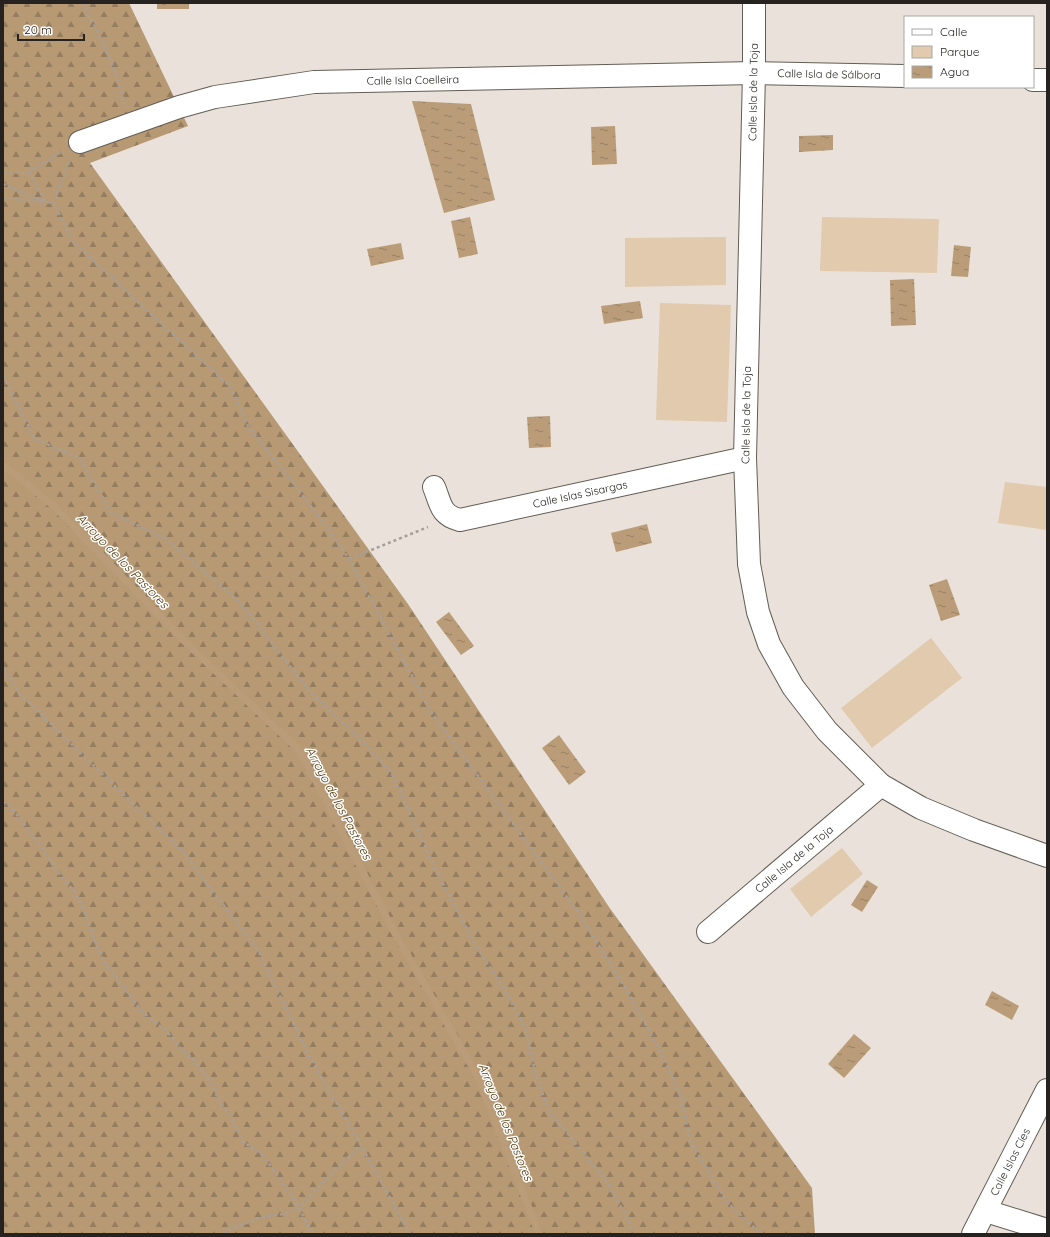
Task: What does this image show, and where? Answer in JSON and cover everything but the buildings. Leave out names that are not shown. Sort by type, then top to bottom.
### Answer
[{"type":"street","name":"Calle Isla de la Toja","points":[[754,3],[754,73],[745,458],[749,564],[758,612],[769,644],[794,687],[827,731],[881,785],[921,808],[974,830],[1047,856]]},
{"type":"street","name":"Calle Isla Coelleira","points":[[80,142],[135,124],[179,107],[215,98],[314,82],[754,73]]},
{"type":"street","name":"Calle Isla de Sálbora","points":[[754,73],[904,76]]},
{"type":"street","points":[[1034,80],[1047,80]]},
{"type":"street","name":"Calle Islas Sisargas","points":[[451,518],[460,520],[745,458]]},
{"type":"street","points":[[434,487],[444,512],[451,518]]},
{"type":"street","name":"Calle Isla de la Toja","points":[[708,932],[881,785]]},
{"type":"street","name":"Calle Islas Cíes","points":[[973,1234],[1047,1090]]},
{"type":"street","points":[[986,1211],[1047,1230]]},
{"type":"path","points":[[83,3],[97,28],[111,61],[121,88],[127,114],[135,124]]},
{"type":"path","points":[[3,173],[29,172],[80,142]]},
{"type":"path","points":[[80,142],[67,166],[54,203],[72,240],[231,387],[248,426],[318,515],[349,559],[432,713],[581,916],[633,1001],[662,1056],[682,1099],[690,1140],[727,1202],[761,1234]]},
{"type":"path","points":[[29,172],[45,202]]},
{"type":"path","points":[[3,184],[45,202]]},
{"type":"path","points":[[3,198],[54,203]]},
{"type":"path","points":[[3,376],[35,439],[79,458],[112,513],[166,538],[241,603],[309,691],[354,733],[392,772],[437,872],[476,946],[503,987],[526,1030],[536,1076],[550,1112],[604,1179],[629,1221],[631,1234]]},
{"type":"path","points":[[349,559],[451,518]]},
{"type":"path","points":[[3,668],[21,695],[184,853],[259,952],[308,1054],[361,1145],[410,1234]]},
{"type":"path","points":[[3,802],[25,824],[62,877],[74,891],[84,909],[97,947],[111,972],[141,1010],[166,1030],[179,1047],[193,1059],[213,1086],[218,1099],[231,1117],[243,1142],[261,1153],[294,1199],[313,1234]]},
{"type":"path","points":[[224,1234],[230,1229],[266,1216],[284,1214],[299,1208],[361,1145]]},
{"type":"green space","points":[[3,3],[129,3],[188,126],[90,163],[408,604],[609,907],[812,1188],[815,1234],[3,1234]]},
{"type":"green space","points":[[822,217],[939,219],[937,273],[820,271]]},
{"type":"green space","points":[[726,237],[726,285],[625,287],[625,238]]},
{"type":"green space","points":[[660,303],[731,305],[727,422],[656,420]]},
{"type":"green space","points":[[1005,482],[1047,487],[1047,530],[998,523]]},
{"type":"green space","points":[[931,638],[962,678],[872,748],[841,708]]},
{"type":"green space","points":[[842,848],[863,874],[811,917],[790,889]]},
{"type":"water","points":[[157,3],[189,3],[189,9],[157,9]]},
{"type":"water","points":[[412,101],[471,104],[495,200],[444,213]]},
{"type":"water","points":[[615,126],[617,164],[592,165],[591,127]]},
{"type":"water","points":[[833,135],[833,150],[799,152],[799,136]]},
{"type":"water","points":[[470,217],[478,254],[459,258],[451,221]]},
{"type":"water","points":[[401,243],[404,259],[371,266],[367,249]]},
{"type":"water","points":[[954,245],[971,247],[968,277],[951,276]]},
{"type":"water","points":[[914,279],[916,325],[891,326],[890,280]]},
{"type":"water","points":[[640,301],[643,318],[604,324],[601,306]]},
{"type":"water","points":[[550,416],[551,447],[529,448],[527,417]]},
{"type":"water","points":[[647,524],[652,543],[616,552],[611,533]]},
{"type":"water","points":[[947,579],[960,615],[941,621],[929,585]]},
{"type":"water","points":[[449,612],[474,646],[461,655],[436,622]]},
{"type":"water","points":[[559,735],[586,772],[569,785],[542,748]]},
{"type":"water","points":[[867,880],[878,887],[862,912],[851,905]]},
{"type":"water","points":[[992,991],[1019,1006],[1012,1020],[985,1005]]},
{"type":"water","points":[[854,1034],[871,1048],[844,1078],[828,1064]]},
{"type":"waterway","name":"Arroyo de los Pastores","points":[[3,465],[55,507],[182,639],[300,751],[393,930],[478,1077],[539,1234]]}]
